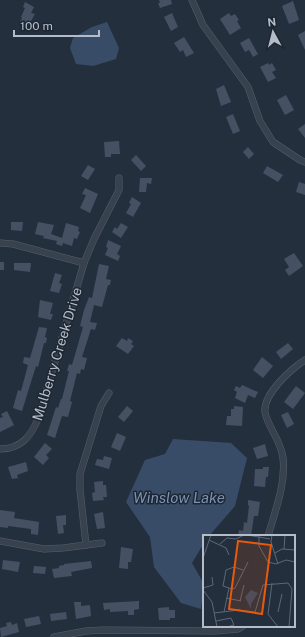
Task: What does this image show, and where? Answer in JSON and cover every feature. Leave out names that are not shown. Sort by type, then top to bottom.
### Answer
[{"type":"street","points":[[192,0],[203,25],[248,87],[260,121],[273,142],[305,162]]},
{"type":"street","name":"Mulberry Creek Drive","points":[[0,449],[13,447],[24,441],[32,431],[38,419],[84,263],[97,232],[119,190],[119,178]]},
{"type":"street","points":[[0,243],[13,244],[84,263]]},
{"type":"street","points":[[268,535],[282,488],[284,473],[283,457],[280,445],[265,412],[266,402],[271,392],[283,378],[296,365],[305,360]]},
{"type":"street","points":[[86,545],[80,490],[80,474],[100,406],[109,393]]},
{"type":"street","points":[[0,541],[44,549],[102,543]]},
{"type":"street","points":[[54,637],[86,631],[227,631],[241,627]]},
{"type":"water","points":[[107,22],[119,48],[116,59],[93,66],[76,64],[70,48],[73,38],[92,27]]},
{"type":"water","name":"Winslow Lake","points":[[173,439],[231,443],[247,458],[235,506],[210,535],[203,535],[203,545],[192,563],[203,582],[201,609],[181,603],[154,567],[150,537],[126,502],[145,460],[165,454]]},
{"type":"building","points":[[159,0],[171,0],[172,4],[160,8],[158,3],[160,3]]},
{"type":"building","points":[[293,1],[299,20],[289,24],[282,6]]},
{"type":"building","points":[[25,2],[34,7],[31,13],[35,14],[28,26],[20,22],[25,8],[23,7]]},
{"type":"building","points":[[172,13],[178,27],[171,31],[164,17]]},
{"type":"building","points":[[229,13],[231,16],[235,14],[239,20],[237,21],[241,28],[230,35],[220,19]]},
{"type":"building","points":[[305,31],[305,50],[298,35]]},
{"type":"building","points":[[184,37],[194,53],[186,57],[183,50],[180,52],[174,43]]},
{"type":"building","points":[[249,38],[258,54],[253,57],[249,50],[245,52],[240,43]]},
{"type":"building","points":[[268,63],[269,65],[272,63],[276,70],[272,72],[276,78],[268,82],[260,67]]},
{"type":"building","points":[[224,85],[231,102],[221,106],[216,89]]},
{"type":"building","points":[[286,95],[294,110],[285,115],[277,100]]},
{"type":"building","points":[[233,114],[240,131],[233,134],[226,117]]},
{"type":"building","points":[[305,124],[305,138],[298,129]]},
{"type":"building","points":[[119,141],[120,154],[111,154],[111,157],[105,157],[104,142]]},
{"type":"building","points":[[248,147],[254,154],[249,159],[243,152]]},
{"type":"building","points":[[136,155],[146,166],[141,171],[131,160]]},
{"type":"building","points":[[88,165],[95,169],[88,180],[81,176]]},
{"type":"building","points":[[267,166],[283,175],[278,182],[263,173]]},
{"type":"building","points":[[140,178],[152,178],[151,184],[147,183],[146,192],[139,192]]},
{"type":"building","points":[[299,182],[305,184],[305,195],[296,192]]},
{"type":"building","points":[[85,188],[98,194],[90,213],[80,208],[86,195],[82,194]]},
{"type":"building","points":[[132,197],[141,203],[133,217],[126,213],[131,204],[129,203]]},
{"type":"building","points":[[11,222],[23,222],[22,231],[11,230]]},
{"type":"building","points":[[38,222],[54,225],[51,234],[62,238],[66,223],[79,227],[78,231],[80,232],[77,239],[74,238],[72,246],[63,243],[62,246],[56,244],[57,241],[43,238],[44,236],[35,234]]},
{"type":"building","points":[[121,223],[128,227],[121,238],[112,232],[115,227],[117,229]]},
{"type":"building","points":[[108,240],[121,246],[117,254],[120,256],[118,261],[105,255],[108,248],[106,247]]},
{"type":"building","points":[[294,253],[303,266],[289,276],[285,270],[289,267],[284,259]]},
{"type":"building","points":[[0,262],[4,262],[4,270],[0,270]]},
{"type":"building","points":[[14,263],[31,263],[30,272],[14,270]]},
{"type":"building","points":[[99,264],[109,266],[106,279],[111,280],[110,285],[108,285],[102,307],[94,305],[90,322],[97,323],[95,330],[91,329],[82,357],[87,358],[84,370],[81,369],[80,374],[77,373],[70,401],[72,402],[68,417],[62,416],[55,438],[47,435],[56,407],[58,408],[62,399],[69,371],[67,371],[69,364],[72,365],[83,327],[80,326],[84,310],[89,297],[92,298]]},
{"type":"building","points":[[55,273],[62,275],[59,283],[62,284],[59,293],[50,291]]},
{"type":"building","points":[[40,300],[53,303],[50,314],[53,314],[51,320],[38,317]]},
{"type":"building","points":[[39,327],[47,328],[45,337],[47,338],[46,343],[44,343],[38,367],[36,366],[22,411],[13,408],[18,390],[21,391],[28,365],[23,363],[24,357],[30,358]]},
{"type":"building","points":[[122,338],[127,341],[128,338],[133,341],[131,344],[134,346],[128,354],[116,346]]},
{"type":"building","points":[[288,343],[293,349],[281,359],[276,352]]},
{"type":"building","points":[[262,357],[273,366],[263,378],[253,370]]},
{"type":"building","points":[[242,385],[258,392],[255,398],[248,395],[245,403],[235,398],[237,392],[234,390],[236,386],[240,388]]},
{"type":"building","points":[[296,386],[305,393],[293,409],[284,402]]},
{"type":"building","points":[[127,406],[133,411],[124,422],[118,417]]},
{"type":"building","points":[[234,406],[243,407],[242,426],[226,425],[227,416],[231,416],[231,409],[234,409]]},
{"type":"building","points":[[7,411],[14,425],[0,432],[0,418],[3,417],[1,414]]},
{"type":"building","points":[[288,412],[294,424],[287,428],[281,415]]},
{"type":"building","points":[[117,433],[126,437],[120,451],[111,447]]},
{"type":"building","points":[[45,443],[52,449],[46,455],[49,458],[43,465],[34,457]]},
{"type":"building","points":[[265,444],[268,456],[257,459],[253,448]]},
{"type":"building","points":[[104,456],[112,458],[109,469],[95,465],[97,459],[103,460]]},
{"type":"building","points":[[26,462],[28,471],[17,475],[18,478],[12,479],[8,467]]},
{"type":"building","points":[[263,467],[269,467],[265,487],[254,486],[255,469],[263,469]]},
{"type":"building","points":[[103,481],[103,485],[106,485],[107,497],[103,497],[104,500],[93,501],[92,493],[95,492],[94,482]]},
{"type":"building","points":[[248,500],[260,502],[258,516],[254,516],[251,535],[238,535],[239,530],[243,531],[244,522],[247,523]]},
{"type":"building","points":[[0,510],[15,512],[14,518],[39,522],[38,535],[31,534],[31,529],[8,526],[8,528],[0,527]]},
{"type":"building","points":[[103,512],[105,528],[97,529],[94,514]]},
{"type":"building","points":[[66,515],[66,525],[63,525],[64,533],[58,534],[56,516]]},
{"type":"building","points":[[121,547],[133,549],[131,562],[128,562],[128,569],[119,568]]},
{"type":"building","points":[[3,560],[20,562],[18,572],[2,569]]},
{"type":"building","points":[[91,561],[92,568],[71,572],[72,576],[54,578],[52,569],[59,568],[59,566],[64,564]]},
{"type":"building","points":[[34,566],[46,567],[45,574],[33,573]]},
{"type":"building","points":[[139,601],[139,609],[134,610],[134,615],[128,615],[128,611],[110,612],[110,609],[104,610],[103,603]]},
{"type":"building","points":[[74,602],[81,602],[81,606],[90,605],[91,616],[76,619]]},
{"type":"building","points":[[169,607],[169,610],[175,610],[175,618],[170,618],[170,620],[159,620],[158,608]]},
{"type":"building","points":[[66,612],[67,619],[51,621],[50,614]]},
{"type":"building","points":[[39,616],[41,624],[26,627],[24,619]]},
{"type":"building","points":[[11,622],[12,625],[17,623],[19,632],[1,637],[0,628],[7,626],[6,623]]}]
